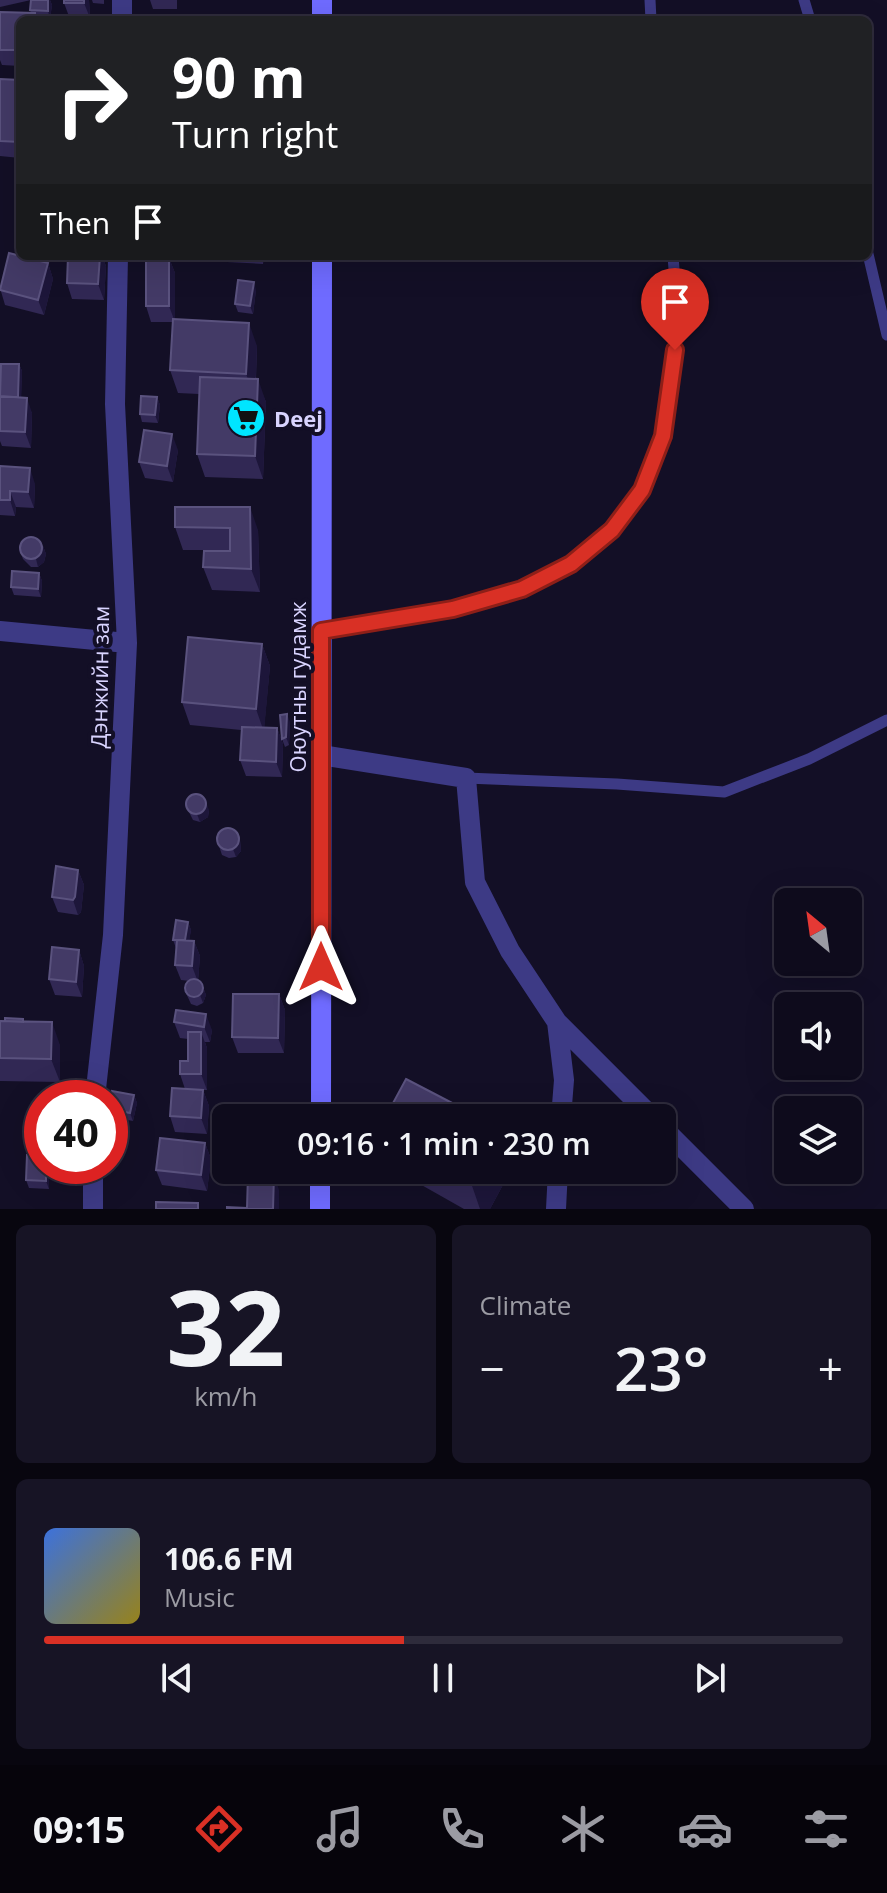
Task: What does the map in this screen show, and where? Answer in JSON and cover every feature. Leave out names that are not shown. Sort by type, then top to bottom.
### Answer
[{"type":"street","name":"Дэнжийн зам","points":[[97,1080],[113,935],[127,643],[115,404],[118,260]]},
{"type":"street","name":"Оюутны гудамж","points":[[321,1104],[322,260]]},
{"type":"street","points":[[0,631],[127,643]]},
{"type":"street","points":[[321,755],[466,778],[475,882],[510,951],[557,1022],[639,1104]]},
{"type":"street","points":[[557,1022],[564,1080],[562,1104]]},
{"type":"street","points":[[676,1141],[744,1209]]},
{"type":"street","points":[[93,1184],[93,1209]]},
{"type":"street","points":[[320,1184],[320,1209]]},
{"type":"street","points":[[556,1209],[557,1184]]},
{"type":"lane","points":[[321,631],[453,609],[522,589],[571,564],[612,530],[642,490],[663,436],[678,321],[673,260]]},
{"type":"lane","points":[[869,260],[887,335]]},
{"type":"lane","points":[[466,778],[724,792],[809,759],[887,720]]},
{"type":"building","points":[[31,0],[48,0],[48,11],[30,10]]},
{"type":"building","points":[[64,0],[84,0],[84,3],[64,3]]},
{"type":"building","points":[[0,12],[35,13],[35,16],[16,16],[16,50],[0,50]]},
{"type":"building","points":[[0,79],[16,80],[16,142],[0,141]]},
{"type":"building","points":[[9,253],[16,255],[16,260],[48,263],[38,300],[0,290]]},
{"type":"building","points":[[68,260],[100,260],[98,284],[67,283]]},
{"type":"building","points":[[146,260],[169,260],[169,306],[146,306]]},
{"type":"building","points":[[238,280],[254,282],[250,306],[235,304]]},
{"type":"building","points":[[173,319],[249,323],[246,374],[170,370]]},
{"type":"building","points":[[1,364],[19,364],[18,397],[0,397]]},
{"type":"building","points":[[200,377],[258,379],[255,456],[197,454]]},
{"type":"building","points":[[0,396],[27,398],[25,432],[0,431]]},
{"type":"building","points":[[141,396],[157,397],[155,415],[140,414]]},
{"type":"building","points":[[144,430],[172,434],[167,466],[139,462]]},
{"type":"building","points":[[0,466],[30,468],[28,492],[10,491],[10,500],[0,500]]},
{"type":"building","points":[[175,507],[250,507],[251,569],[203,567],[204,551],[230,551],[230,528],[175,527]]},
{"type":"building","points":[[31,537],[39,540],[42,548],[39,556],[31,559],[23,556],[20,548],[23,540]]},
{"type":"building","points":[[12,571],[39,573],[38,589],[11,587]]},
{"type":"building","points":[[188,637],[262,644],[256,709],[182,702]]},
{"type":"building","points":[[287,714],[286,737],[282,739],[280,715]]},
{"type":"building","points":[[242,727],[277,728],[276,762],[240,760]]},
{"type":"building","points":[[196,794],[203,797],[206,804],[203,811],[196,814],[189,811],[186,804],[189,797]]},
{"type":"building","points":[[228,828],[236,831],[239,839],[236,847],[228,850],[220,847],[217,839],[220,831]]},
{"type":"building","points":[[56,866],[78,870],[73,900],[52,897]]},
{"type":"building","points":[[176,920],[188,922],[185,940],[173,940]]},
{"type":"building","points":[[177,940],[194,941],[192,966],[175,965]]},
{"type":"building","points":[[52,947],[79,950],[76,982],[49,979]]},
{"type":"building","points":[[194,979],[203,988],[194,997],[185,988]]},
{"type":"building","points":[[233,994],[279,994],[278,1038],[232,1037]]},
{"type":"building","points":[[176,1010],[206,1014],[204,1027],[174,1022]]},
{"type":"building","points":[[5,1018],[23,1019],[23,1022],[5,1021]]},
{"type":"building","points":[[0,1021],[52,1022],[51,1059],[0,1058]]},
{"type":"building","points":[[188,1032],[201,1032],[201,1074],[180,1074],[180,1061],[188,1061]]},
{"type":"building","points":[[406,1079],[454,1104],[393,1104]]},
{"type":"building","points":[[172,1088],[203,1090],[201,1118],[170,1116]]},
{"type":"building","points":[[128,1094],[134,1095],[128,1113]]},
{"type":"building","points":[[160,1138],[205,1143],[201,1175],[156,1170]]},
{"type":"building","points":[[248,1184],[274,1184],[273,1209],[227,1209],[227,1207],[247,1208]]},
{"type":"building","points":[[156,1202],[198,1203],[198,1209],[156,1209]]},
{"type":"place","name":"Deej","points":[[246,418]]},
{"type":"route","points":[[321,967],[321,631],[453,609],[522,589],[571,564],[612,530],[642,490],[663,436],[675,350]]}]
